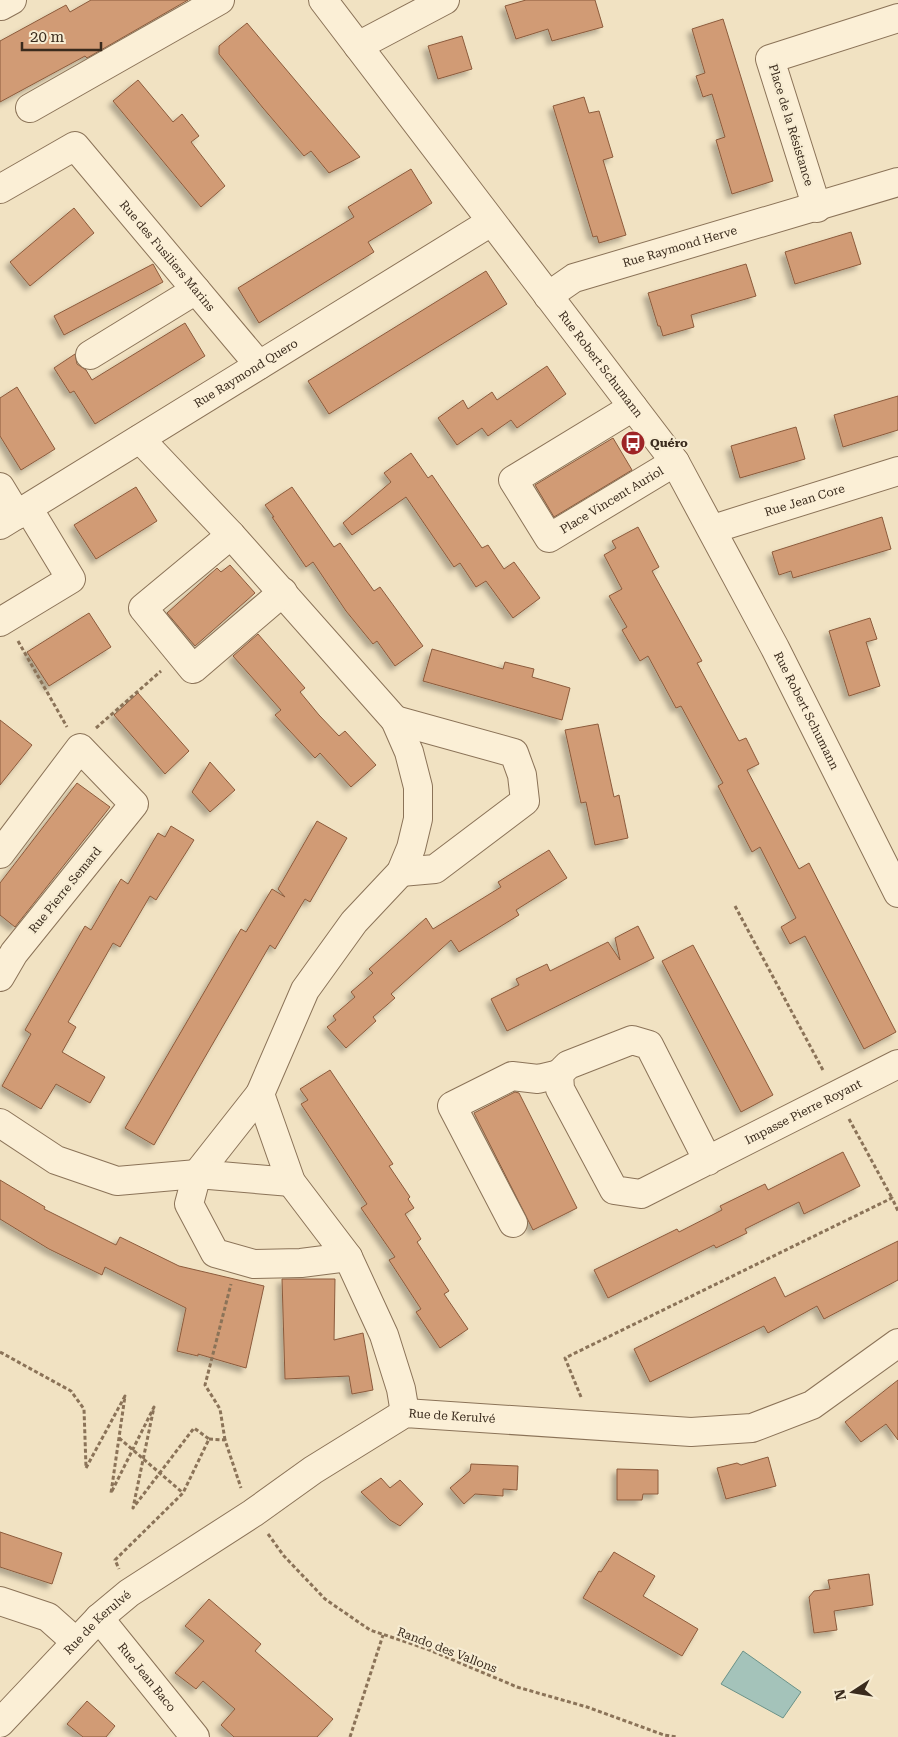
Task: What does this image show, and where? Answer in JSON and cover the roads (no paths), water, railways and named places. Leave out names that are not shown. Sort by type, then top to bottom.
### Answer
[{"type":"street","points":[[0,4],[1,6],[12,0]]},
{"type":"street","points":[[30,108],[220,0]]},
{"type":"street","name":"Rue Robert Schumann","points":[[323,0],[675,462],[713,529],[898,893]]},
{"type":"street","points":[[358,46],[445,0]]},
{"type":"street","name":"Place de la Résistance","points":[[817,208],[770,59],[898,18]]},
{"type":"street","name":"Rue des Fusiliers Marins","points":[[0,189],[75,146],[259,366]]},
{"type":"street","points":[[817,208],[898,182]]},
{"type":"street","name":"Rue Raymond Herve","points":[[548,296],[574,278],[817,208]]},
{"type":"street","name":"Rue Raymond Quero","points":[[15,516],[492,222]]},
{"type":"street","points":[[90,355],[196,290]]},
{"type":"street","name":"Place Vincent Auriol","points":[[633,407],[513,480],[548,538],[675,462]]},
{"type":"street","points":[[140,439],[283,592],[395,720],[410,752],[418,786],[418,819],[411,848],[401,872],[354,922],[305,990],[260,1094],[197,1174],[189,1204],[215,1253],[254,1264],[348,1257]]},
{"type":"street","name":"Rue Jean Core","points":[[713,529],[898,471]]},
{"type":"street","points":[[0,488],[15,516],[71,579],[2,621]]},
{"type":"street","points":[[231,535],[143,608],[193,669],[283,592]]},
{"type":"street","points":[[395,720],[514,753],[522,775],[525,801],[435,869],[401,872]]},
{"type":"street","name":"Rue Pierre Semard","points":[[0,854],[80,748],[134,804],[7,946],[0,977]]},
{"type":"street","points":[[513,1223],[452,1106],[512,1076],[538,1079],[559,1074],[568,1065],[632,1040],[649,1045],[708,1161]]},
{"type":"street","name":"Impasse Pierre Royant","points":[[559,1074],[560,1089],[614,1190],[641,1194],[898,1064]]},
{"type":"street","points":[[260,1094],[291,1182],[348,1257],[384,1335],[401,1389],[405,1413]]},
{"type":"street","points":[[0,1123],[56,1160],[117,1181],[197,1174],[291,1182]]},
{"type":"street","name":"Rue de Kerulvé","points":[[0,1723],[76,1642],[129,1593],[253,1514],[313,1470],[405,1413],[691,1432],[752,1428],[812,1405],[898,1343]]},
{"type":"street","points":[[0,1601],[48,1617],[76,1642]]},
{"type":"street","name":"Rue Jean Baco","points":[[100,1618],[195,1737]]},
{"type":"water","points":[[743,1651],[801,1692],[783,1718],[721,1684]]},
{"type":"place","name":"Quéro","points":[[633,443]]}]
